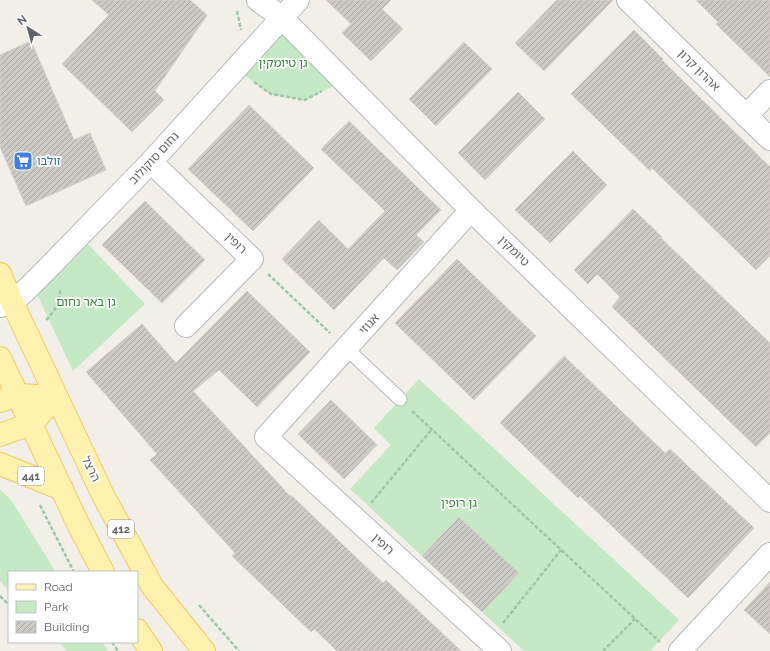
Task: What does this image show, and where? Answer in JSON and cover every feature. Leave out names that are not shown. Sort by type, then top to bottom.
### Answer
[{"type":"main road","name":"הרצל","points":[[0,274],[6,304],[56,397],[103,495],[152,586],[204,651]]},
{"type":"main road","points":[[0,358],[9,398],[31,424],[79,526],[102,571]]},
{"type":"main road","points":[[9,398],[56,397]]},
{"type":"main road","points":[[0,435],[31,424],[56,397]]},
{"type":"main road","name":"441","points":[[0,464],[62,489]]},
{"type":"main road","points":[[138,632],[151,651]]},
{"type":"street","name":"טיומקין","points":[[258,0],[281,18],[471,210],[770,502]]},
{"type":"street","name":"נחום סוקולוב","points":[[6,304],[25,291],[151,162],[298,0]]},
{"type":"street","name":"אהרון קרון","points":[[628,0],[770,139]]},
{"type":"street","points":[[746,116],[770,91]]},
{"type":"street","name":"רופין","points":[[151,162],[252,259],[186,326]]},
{"type":"street","name":"אגוזי","points":[[266,437],[471,210]]},
{"type":"street","name":"רופין","points":[[266,437],[500,651]]},
{"type":"street","points":[[672,649],[770,554]]},
{"type":"lane","points":[[346,348],[400,399]]},
{"type":"path","points":[[235,69],[271,94],[305,100],[344,81]]},
{"type":"path","points":[[252,259],[346,348]]},
{"type":"path","points":[[45,322],[56,308],[61,293],[60,280],[50,266]]},
{"type":"path","points":[[400,399],[635,619],[672,649]]},
{"type":"path","points":[[356,520],[432,430]]},
{"type":"path","points":[[38,501],[73,571]]},
{"type":"path","points":[[517,604],[561,550]]},
{"type":"path","points":[[0,596],[8,604]]},
{"type":"path","points":[[198,604],[239,651]]},
{"type":"path","points":[[603,651],[635,619]]},
{"type":"green space","name":"גן טיומקין","points":[[281,17],[344,81],[305,100],[271,94],[235,69]]},
{"type":"green space","name":"גן באר נחום","points":[[84,240],[145,304],[73,371],[35,290]]},
{"type":"green space","name":"גן רופין","points":[[419,379],[679,620],[650,651],[524,651],[350,489],[391,445],[374,428]]},
{"type":"green space","points":[[0,489],[11,500],[55,571],[8,571],[8,590],[0,581]]},
{"type":"green space","points":[[60,643],[103,643],[108,651],[67,651]]},
{"type":"building","points":[[92,0],[190,0],[207,15],[155,91],[164,100],[132,132],[62,64],[109,15]]},
{"type":"building","points":[[326,0],[391,0],[382,9],[403,29],[371,61],[342,33],[351,24]]},
{"type":"building","points":[[557,0],[613,0],[544,71],[515,43]]},
{"type":"building","points":[[696,0],[770,0],[770,77],[716,24],[718,22]]},
{"type":"building","points":[[634,30],[663,59],[662,60],[770,167],[770,256],[756,270],[652,168],[650,171],[571,94]]},
{"type":"building","points":[[31,41],[74,140],[90,133],[106,170],[26,206],[0,147],[0,55]]},
{"type":"building","points":[[464,42],[492,69],[436,126],[409,99]]},
{"type":"building","points":[[518,92],[545,119],[485,180],[458,153]]},
{"type":"building","points":[[249,105],[314,168],[253,231],[188,169]]},
{"type":"building","points":[[349,121],[441,210],[416,235],[424,242],[397,270],[384,258],[334,310],[282,259],[319,220],[348,249],[385,211],[321,149]]},
{"type":"building","points":[[573,151],[607,185],[550,243],[515,210]]},
{"type":"building","points":[[145,201],[205,260],[162,303],[102,245]]},
{"type":"building","points":[[633,209],[770,343],[770,433],[756,447],[612,307],[620,297],[597,274],[588,284],[574,270]]},
{"type":"building","points":[[457,259],[536,336],[474,400],[395,323]]},
{"type":"building","points":[[247,291],[310,352],[257,407],[219,370],[193,391],[290,496],[291,495],[383,583],[386,580],[461,651],[337,651],[314,629],[311,632],[232,556],[235,553],[150,460],[157,454],[86,372],[142,324],[176,363]]},
{"type":"building","points":[[564,356],[665,453],[670,449],[754,528],[688,598],[580,496],[578,498],[500,423]]},
{"type":"building","points":[[331,400],[377,445],[344,479],[298,434]]},
{"type":"building","points":[[459,517],[519,573],[482,612],[422,556]]},
{"type":"building","points":[[770,582],[770,634],[744,610]]},
{"type":"place","name":"זולבו","points":[[23,161]]}]
